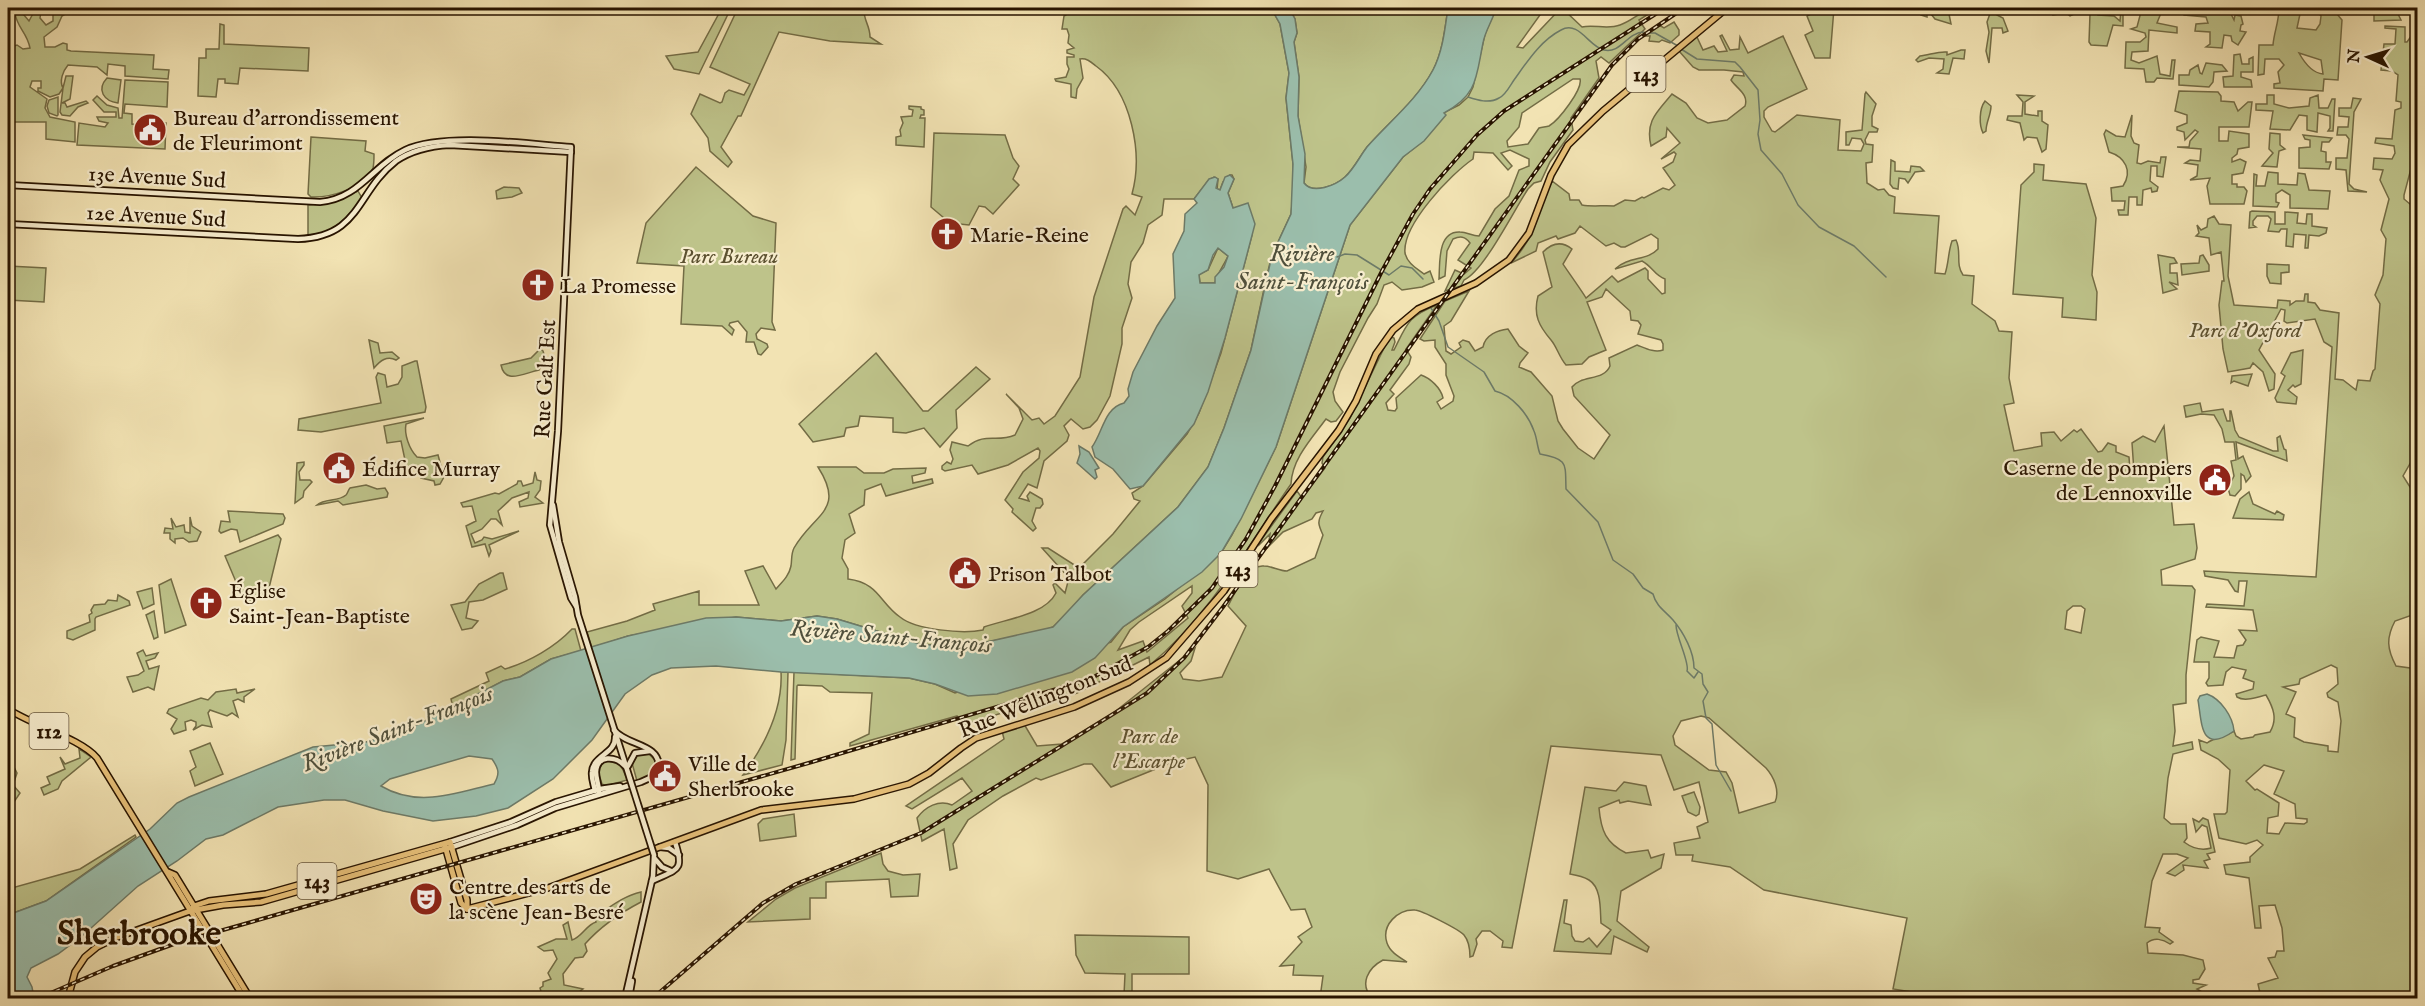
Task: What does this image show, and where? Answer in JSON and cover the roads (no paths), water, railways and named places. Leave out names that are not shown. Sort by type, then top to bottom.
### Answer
[{"type":"main road","name":"Rue Wellington Sud","points":[[448,845],[461,903],[468,909],[548,888],[769,808],[833,802],[903,786],[925,776],[976,738],[1074,707],[1130,682],[1158,665],[1224,591],[1271,519],[1339,430],[1356,402],[1372,360],[1393,330],[1418,309],[1476,283],[1504,264],[1520,248],[1529,233],[1551,175],[1568,145],[1611,104],[1727,8]]},
{"type":"main road","name":"13e Avenue Sud","points":[[8,185],[305,201],[331,200],[360,187],[396,155],[432,142],[456,140],[571,150]]},
{"type":"main road","name":"12e Avenue Sud","points":[[8,224],[303,239],[328,235],[342,227],[395,162],[411,153],[431,147],[476,146],[571,150]]},
{"type":"main road","name":"Rue Galt Est","points":[[571,150],[553,505],[559,542],[576,606],[654,857]]},
{"type":"main road","points":[[360,187],[366,196]]},
{"type":"main road","name":"112","points":[[8,709],[94,753],[168,872],[175,875],[244,999]]},
{"type":"main road","points":[[448,845],[517,825],[598,792],[649,779],[657,771],[658,759],[652,751],[624,740],[615,730]]},
{"type":"main road","points":[[598,792],[592,769],[614,745],[615,730]]},
{"type":"main road","points":[[598,792],[596,771],[602,760],[617,759],[627,768],[629,760],[635,753],[652,751]]},
{"type":"main road","points":[[652,881],[680,866],[680,857],[675,842]]},
{"type":"main road","name":"143","points":[[68,999],[79,968],[89,952],[103,943],[193,909],[261,902],[448,845]]},
{"type":"main road","points":[[660,847],[674,850],[680,857]]},
{"type":"main road","points":[[654,857],[663,868],[674,871]]},
{"type":"main road","points":[[627,999],[652,881],[654,857]]},
{"type":"main road","name":"112","points":[[193,909],[250,999]]},
{"type":"water","name":"Rivière Saint-François","points":[[1271,8],[1289,8],[1295,19],[1297,33],[1294,42],[1299,77],[1298,116],[1305,154],[1304,183],[1308,187],[1325,188],[1348,174],[1367,147],[1411,101],[1426,81],[1439,55],[1448,8],[1496,8],[1484,39],[1477,75],[1469,92],[1444,113],[1446,115],[1424,141],[1403,157],[1350,225],[1276,447],[1241,519],[1221,553],[1202,572],[1123,627],[1095,658],[1072,672],[997,694],[968,696],[935,684],[909,678],[781,672],[716,666],[671,668],[652,675],[625,694],[592,740],[553,779],[508,808],[476,816],[433,821],[383,811],[345,800],[324,800],[278,807],[223,835],[206,839],[138,886],[81,937],[58,954],[31,968],[27,977],[34,998],[8,998],[8,915],[46,901],[150,829],[177,803],[313,747],[366,742],[407,730],[503,681],[520,677],[551,659],[628,636],[706,618],[736,617],[781,621],[817,616],[837,619],[920,644],[942,646],[982,643],[1053,627],[1083,595],[1178,507],[1208,467],[1224,428],[1251,350],[1272,255],[1291,214],[1293,164],[1286,98],[1289,73],[1280,24]],"holes":[[[469,756],[492,759],[498,772],[494,784],[437,797],[409,796],[395,793],[381,786],[390,779]]]},
{"type":"water","points":[[1230,175],[1234,179],[1228,193],[1233,208],[1248,203],[1255,224],[1225,338],[1208,392],[1194,424],[1143,486],[1130,489],[1113,469],[1095,457],[1092,447],[1108,415],[1124,403],[1129,396],[1128,389],[1133,372],[1157,326],[1175,298],[1173,254],[1184,231],[1185,214],[1197,203],[1194,199],[1209,179],[1215,177],[1218,179],[1216,188],[1220,190],[1225,177]],"holes":[[[1218,248],[1228,256],[1224,267],[1215,277],[1215,283],[1200,283],[1199,275],[1208,270]]]},
{"type":"water","points":[[1079,446],[1089,452],[1099,468],[1095,470],[1097,477],[1095,479],[1077,463],[1080,454]]},
{"type":"water","points":[[2207,694],[2221,704],[2231,720],[2234,731],[2223,738],[2215,740],[2209,738],[2202,726],[2198,700],[2200,696]]},
{"type":"waterway","points":[[1468,97],[1487,101],[1501,97],[1535,52],[1561,30],[1573,28],[1604,50],[1615,49],[1633,35],[1644,32]]},
{"type":"waterway","points":[[1649,33],[1655,33],[1678,46]]},
{"type":"waterway","points":[[1681,49],[1697,59],[1735,62],[1740,67],[1758,90],[1760,120],[1758,134],[1761,150],[1782,174],[1798,205],[1819,227],[1854,246],[1886,277]]},
{"type":"waterway","name":"Rivière Saint-François","points":[[1337,257],[1345,254],[1357,255],[1389,275],[1401,266],[1412,268],[1423,279]]},
{"type":"waterway","points":[[1431,308],[1439,321],[1448,347],[1484,372],[1495,391],[1513,401],[1524,412],[1534,431],[1540,454],[1556,458],[1564,464],[1566,489],[1598,522],[1613,560],[1633,574],[1643,588],[1653,594],[1659,605],[1681,631],[1688,643],[1694,668],[1702,674],[1703,684],[1708,692],[1703,701],[1706,718],[1712,724],[1716,765],[1731,791]]},
{"type":"waterway","points":[[1676,625],[1687,662],[1687,671],[1694,678],[1698,672]]},
{"type":"railway","points":[[39,998],[113,966],[174,944],[812,762],[1090,679],[1148,647],[1212,588],[1246,539],[1275,486],[1382,271],[1413,214],[1430,189],[1477,135],[1504,111],[1665,8]]},
{"type":"railway","points":[[653,998],[763,903],[796,884],[921,833],[1147,693],[1184,658],[1612,65],[1638,39],[1684,8]]},
{"type":"place","name":"Bureau d'arrondissement de Fleurimont","points":[[150,130]]},
{"type":"place","name":"Marie-Reine","points":[[947,234]]},
{"type":"place","name":"La Promesse","points":[[538,285]]},
{"type":"place","name":"Édifice Murray","points":[[339,468]]},
{"type":"place","name":"Caserne de pompiers de Lennoxville","points":[[2215,480]]},
{"type":"place","name":"Prison Talbot","points":[[965,573]]},
{"type":"place","name":"Église Saint-Jean-Baptiste","points":[[206,603]]},
{"type":"place","name":"Ville de Sherbrooke","points":[[665,776]]},
{"type":"place","name":"Centre des arts de la scène Jean-Besré","points":[[426,899]]},
{"type":"district","name":"Sherbrooke","points":[[139,932]]},
{"type":"park label","name":"Parc Bureau","points":[[729,255]]},
{"type":"park label","name":"Parc d'Oxford","points":[[2245,329]]},
{"type":"park label","name":"Parc de l'Escarpe","points":[[1149,748]]}]
